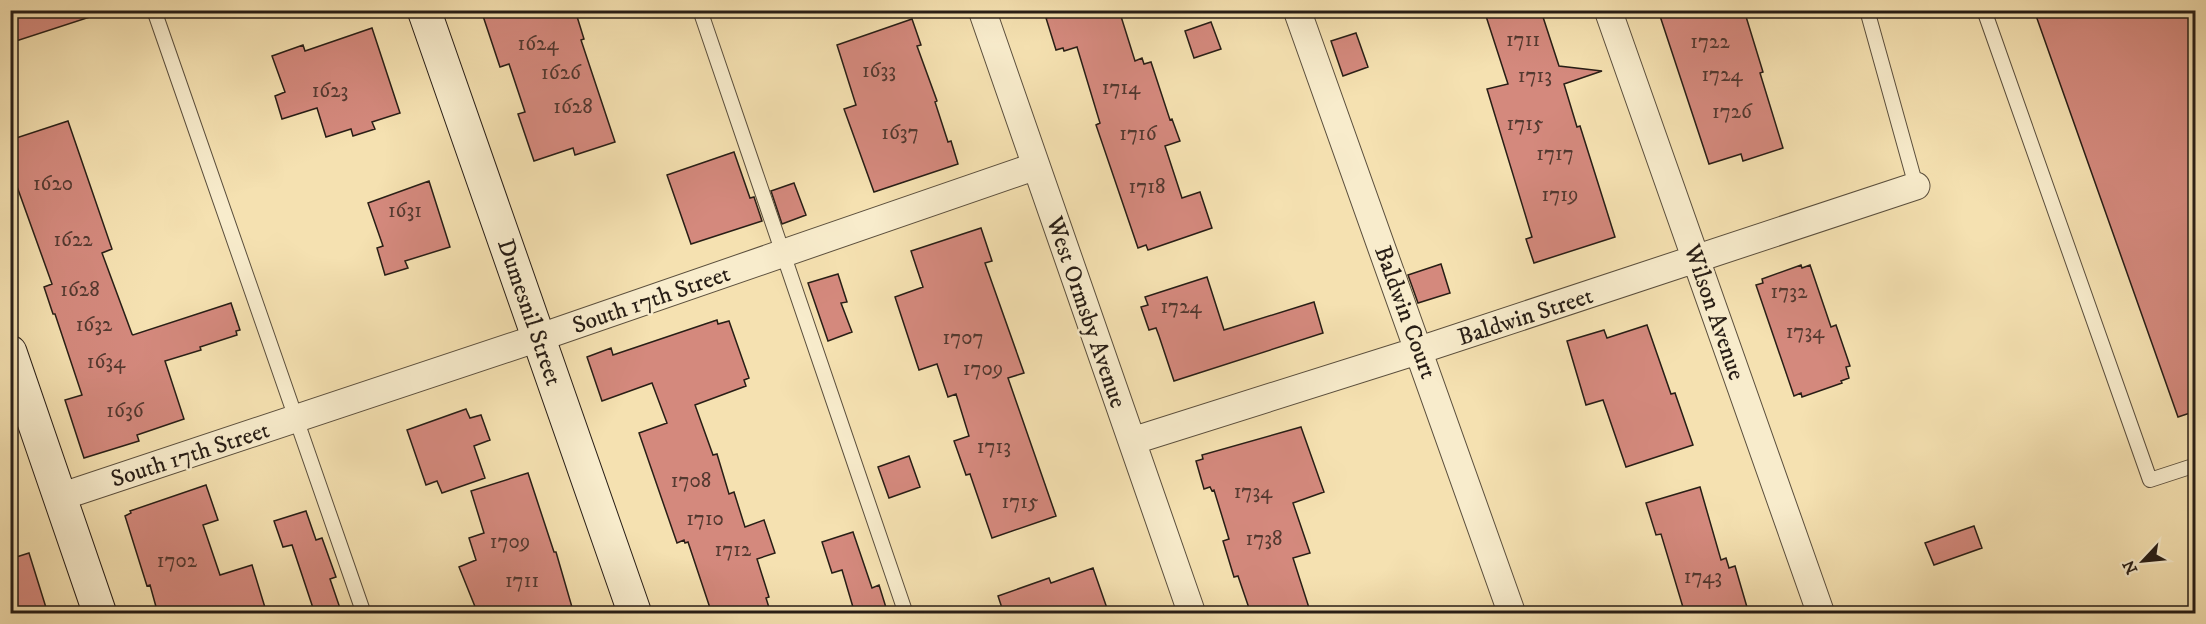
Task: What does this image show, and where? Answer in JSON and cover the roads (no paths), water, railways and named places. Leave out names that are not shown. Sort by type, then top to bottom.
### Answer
[{"type":"main road","name":"Dumesnil Street","points":[[424,10],[635,614]]},
{"type":"main road","points":[[10,352],[18,397],[60,497],[100,614]]},
{"type":"street","name":"West Ormsby Avenue","points":[[982,10],[1192,614]]},
{"type":"street","name":"Baldwin Court","points":[[1298,10],[1512,614]]},
{"type":"street","name":"Wilson Avenue","points":[[1608,10],[1821,614]]},
{"type":"street","name":"South 17th Street","points":[[60,497],[538,338],[1036,166]]},
{"type":"street","name":"Baldwin Street","points":[[1132,441],[1420,350],[1916,186]]},
{"type":"lane","points":[[154,10],[364,614]]},
{"type":"lane","points":[[700,10],[906,614]]},
{"type":"lane","points":[[1867,10],[1916,186]]},
{"type":"lane","points":[[1984,10],[2150,480],[2196,465]]}]
